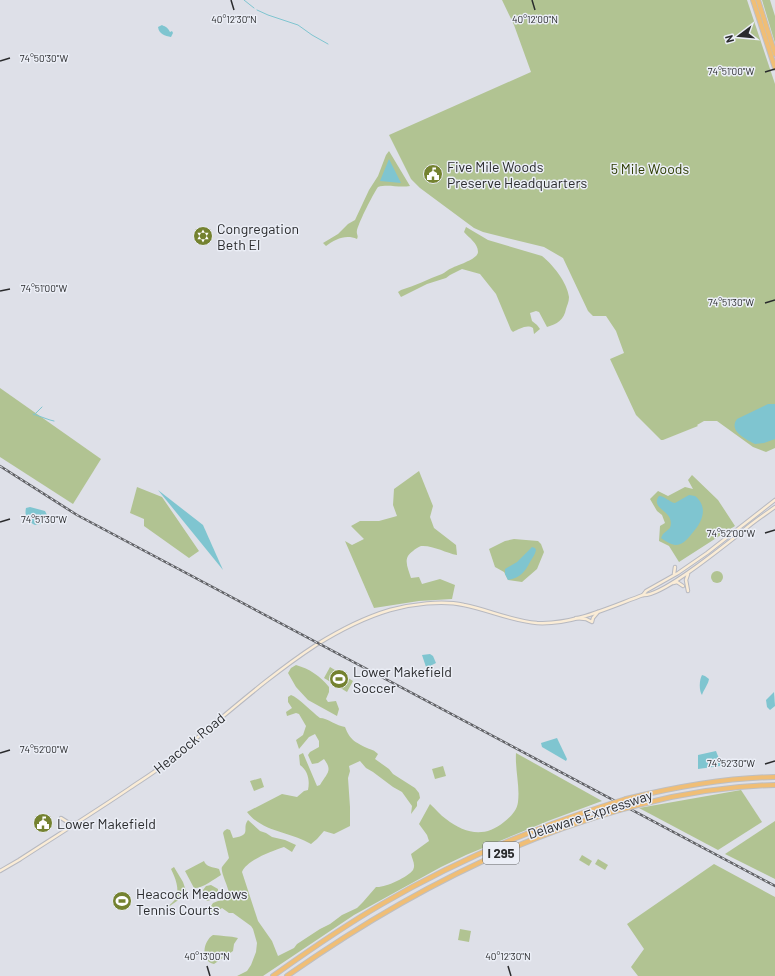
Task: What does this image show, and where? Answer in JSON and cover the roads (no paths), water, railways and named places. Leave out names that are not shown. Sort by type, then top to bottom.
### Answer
[{"type":"highway","points":[[753,0],[775,68]]},
{"type":"highway","points":[[758,0],[775,54]]},
{"type":"highway","name":"Delaware Expressway","points":[[273,976],[363,915],[436,874],[512,840],[565,819],[626,799],[703,783],[775,776]]},
{"type":"highway","name":"Delaware Expressway","points":[[287,976],[334,943],[374,918],[450,876],[542,836],[619,810],[673,796],[713,789],[775,785]]},
{"type":"main road","points":[[643,595],[646,591],[674,575],[707,553],[775,500]]},
{"type":"main road","points":[[574,618],[600,611],[643,595],[648,596],[689,572],[775,507]]},
{"type":"main road","points":[[674,575],[675,567]]},
{"type":"main road","points":[[688,591],[686,580],[689,572]]},
{"type":"main road","points":[[669,584],[677,582],[683,586]]},
{"type":"main road","name":"Heacock Road","points":[[0,871],[77,823],[164,765],[245,697],[288,664],[342,630],[377,614],[414,605],[449,603],[466,605],[526,622],[550,622],[574,618]]},
{"type":"main road","points":[[574,618],[586,619],[592,622],[600,611]]},
{"type":"main road","points":[[62,818],[69,823],[77,823]]},
{"type":"water","points":[[162,25],[170,32],[172,31],[173,33],[171,37],[161,33],[158,27]]},
{"type":"water","points":[[389,159],[401,183],[380,181]]},
{"type":"water","points":[[768,404],[775,404],[775,439],[764,443],[755,444],[747,440],[736,431],[735,423],[737,419]]},
{"type":"water","points":[[158,490],[203,525],[223,570]]},
{"type":"water","points":[[689,495],[695,496],[702,504],[702,518],[700,523],[686,540],[678,545],[671,544],[661,538],[670,528],[671,522],[667,514],[657,504],[657,501],[659,496],[661,496],[675,503]]},
{"type":"water","points":[[30,507],[45,511],[47,515],[44,523],[35,525],[30,522],[26,516],[26,508]]},
{"type":"water","points":[[532,547],[535,548],[536,552],[526,569],[519,576],[508,580],[505,574],[505,569],[517,562]]},
{"type":"water","points":[[430,654],[433,656],[436,663],[426,667],[422,655]]},
{"type":"water","points":[[702,675],[709,679],[702,695],[700,691],[700,680]]},
{"type":"water","points":[[774,692],[775,706],[770,710],[767,707],[766,700]]},
{"type":"water","points":[[557,738],[567,759],[566,761],[542,747],[541,743]]},
{"type":"water","points":[[716,751],[721,764],[720,766],[698,769],[698,755]]},
{"type":"waterway","points":[[244,0],[254,8]]},
{"type":"waterway","points":[[257,10],[298,25],[328,44]]},
{"type":"waterway","points":[[34,415],[42,407]]},
{"type":"waterway","points":[[33,414],[54,421]]},
{"type":"railway","points":[[0,466],[77,515],[775,886]]},
{"type":"place","name":"Five Mile Woods Preserve Headquarters","points":[[433,174]]},
{"type":"place","name":"Congregation Beth El","points":[[203,236]]},
{"type":"place","name":"Lower Makefield Soccer","points":[[339,679]]},
{"type":"place","name":"Lower Makefield","points":[[43,823]]},
{"type":"place","name":"Heacock Meadows Tennis Courts","points":[[122,901]]},
{"type":"park label","name":"5 Mile Woods","points":[[650,168]]}]
